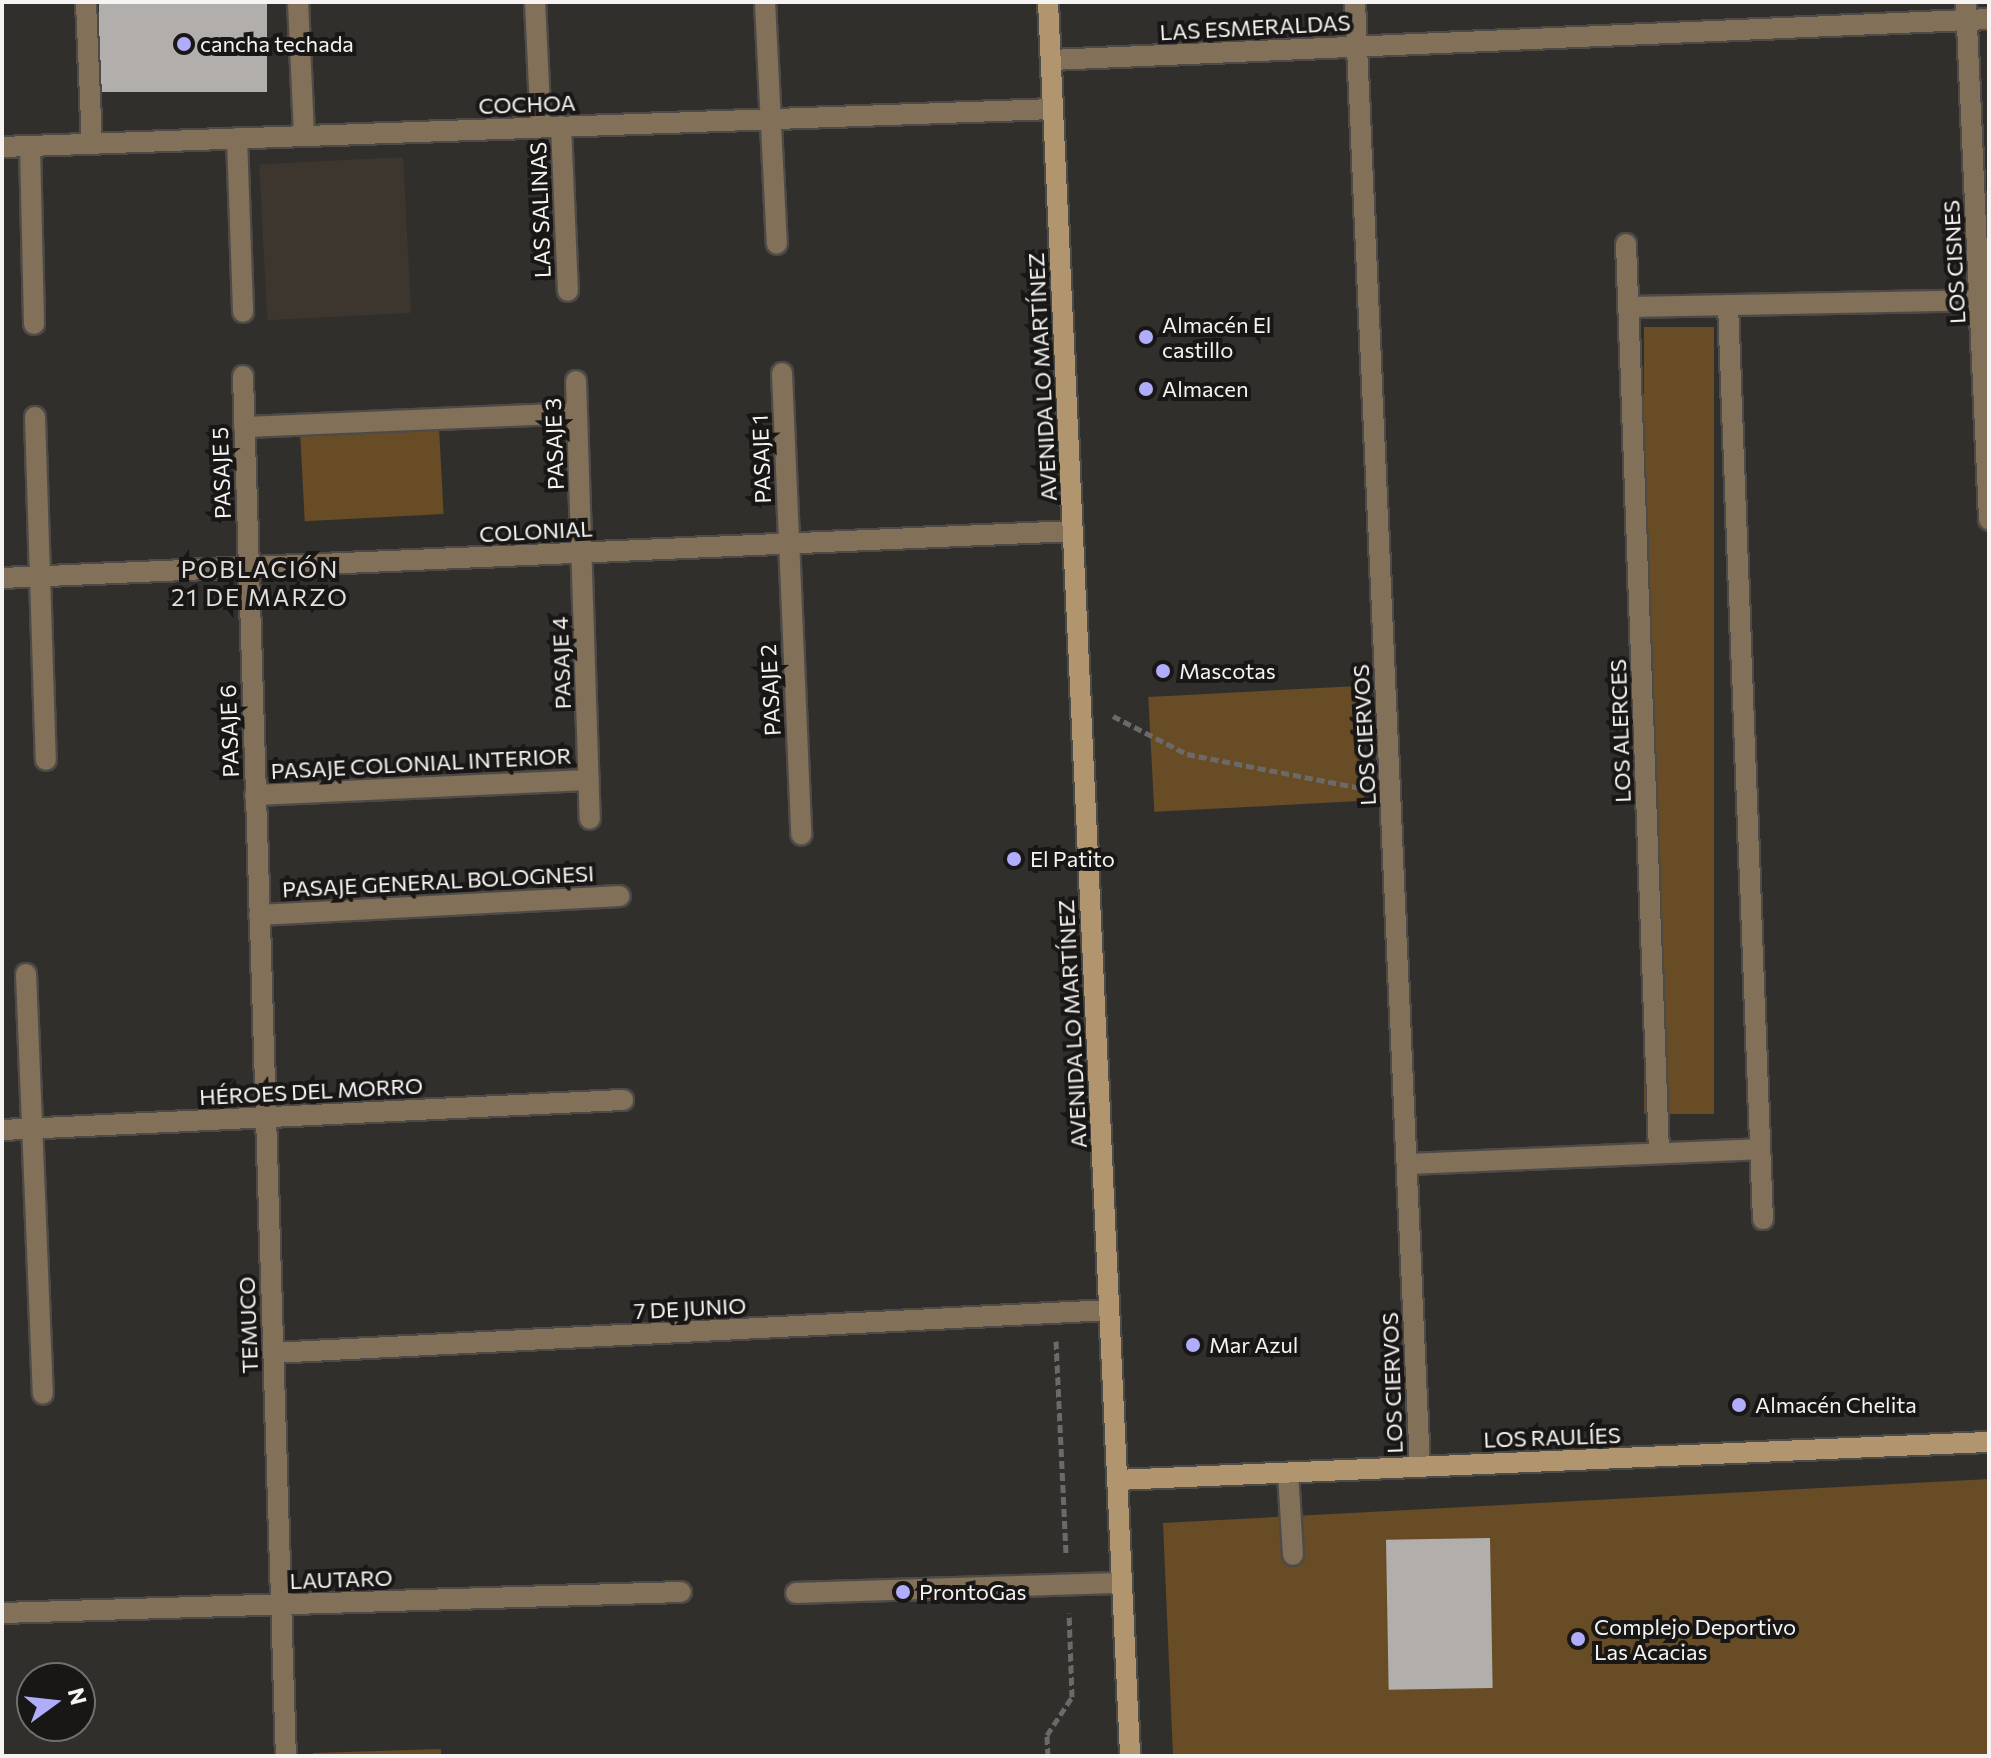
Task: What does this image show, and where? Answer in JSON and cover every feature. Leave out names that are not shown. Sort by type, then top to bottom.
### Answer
[{"type":"main road","name":"AVENIDA LO MARTÍNEZ","points":[[1048,2],[1130,1756]]},
{"type":"main road","name":"LOS RAULÍES","points":[[1117,1480],[1989,1442]]},
{"type":"street","points":[[86,2],[92,143]]},
{"type":"street","points":[[298,2],[304,136]]},
{"type":"street","name":"LAS SALINAS","points":[[535,2],[568,291]]},
{"type":"street","points":[[765,2],[777,244]]},
{"type":"street","name":"LOS CIERVOS","points":[[1355,2],[1420,1467]]},
{"type":"street","name":"LAS ESMERALDAS","points":[[1051,60],[1357,47],[1967,11],[1989,19]]},
{"type":"street","name":"LOS CISNES","points":[[1967,11],[1989,519]]},
{"type":"street","name":"COCHOA","points":[[2,147],[1053,109]]},
{"type":"street","points":[[237,138],[243,312]]},
{"type":"street","points":[[30,146],[34,324]]},
{"type":"street","name":"LOS ALERCES","points":[[1626,244],[1659,1153]]},
{"type":"street","points":[[1628,307],[1980,300]]},
{"type":"street","points":[[1728,305],[1763,1219]]},
{"type":"street","name":"PASAJE 1","points":[[782,373],[788,544]]},
{"type":"street","name":"PASAJE 5","points":[[243,376],[248,568]]},
{"type":"street","name":"PASAJE 3","points":[[576,381],[581,553]]},
{"type":"street","points":[[244,427],[577,413]]},
{"type":"street","points":[[35,417],[46,760]]},
{"type":"street","name":"COLONIAL","points":[[2,578],[1073,531]]},
{"type":"street","name":"PASAJE 2","points":[[788,544],[801,835]]},
{"type":"street","name":"PASAJE 4","points":[[581,553],[590,819]]},
{"type":"street","name":"PASAJE 6","points":[[248,568],[258,893]]},
{"type":"street","name":"PASAJE COLONIAL INTERIOR","points":[[255,795],[589,780]]},
{"type":"street","name":"TEMUCO","points":[[258,893],[286,1756]]},
{"type":"street","name":"PASAJE GENERAL BOLOGNESI","points":[[259,915],[620,896]]},
{"type":"street","points":[[26,974],[43,1394]]},
{"type":"street","name":"HÉROES DEL MORRO","points":[[2,1130],[623,1100]]},
{"type":"street","points":[[1407,1164],[1760,1149]]},
{"type":"street","name":"7 DE JUNIO","points":[[272,1353],[1109,1310]]},
{"type":"street","points":[[1288,1473],[1293,1555]]},
{"type":"street","points":[[796,1593],[1122,1583]]},
{"type":"street","name":"LAUTARO","points":[[2,1613],[681,1592]]},
{"type":"path","points":[[1080,686],[1130,729],[1187,754],[1336,786],[1390,785]]},
{"type":"path","points":[[1048,1756],[1047,1735],[1072,1697],[1055,1313]]},
{"type":"shaded area","points":[[403,157],[411,313],[267,320],[259,165]]},
{"type":"shaded area","points":[[1644,327],[1714,327],[1714,1114],[1644,1114]]},
{"type":"shaded area","points":[[439,427],[444,514],[305,521],[300,434]]},
{"type":"shaded area","points":[[1358,686],[1364,801],[1154,812],[1148,697]]},
{"type":"shaded area","name":"Complejo Deportivo Las Acacias","points":[[1989,1479],[1989,1756],[1173,1756],[1163,1523]]},
{"type":"shaded area","points":[[441,1749],[441,1756],[313,1756],[313,1753]]},
{"type":"building","name":"cancha techada","points":[[99,2],[267,2],[267,92],[99,92]]},
{"type":"building","points":[[1490,1538],[1493,1688],[1389,1690],[1386,1540]]},
{"type":"place","name":"cancha techada","points":[[184,44]]},
{"type":"place","name":"Almacén El castillo","points":[[1146,337]]},
{"type":"place","name":"Almacen","points":[[1146,389]]},
{"type":"place","name":"Mascotas","points":[[1163,671]]},
{"type":"place","name":"El Patito","points":[[1014,859]]},
{"type":"place","name":"Mar Azul","points":[[1193,1345]]},
{"type":"place","name":"Almacén Chelita","points":[[1739,1405]]},
{"type":"place","name":"ProntoGas","points":[[903,1592]]},
{"type":"place","name":"Complejo Deportivo Las Acacias","points":[[1578,1639]]},
{"type":"district","name":"POBLACIÓN 21 DE MARZO","points":[[260,583]]}]
